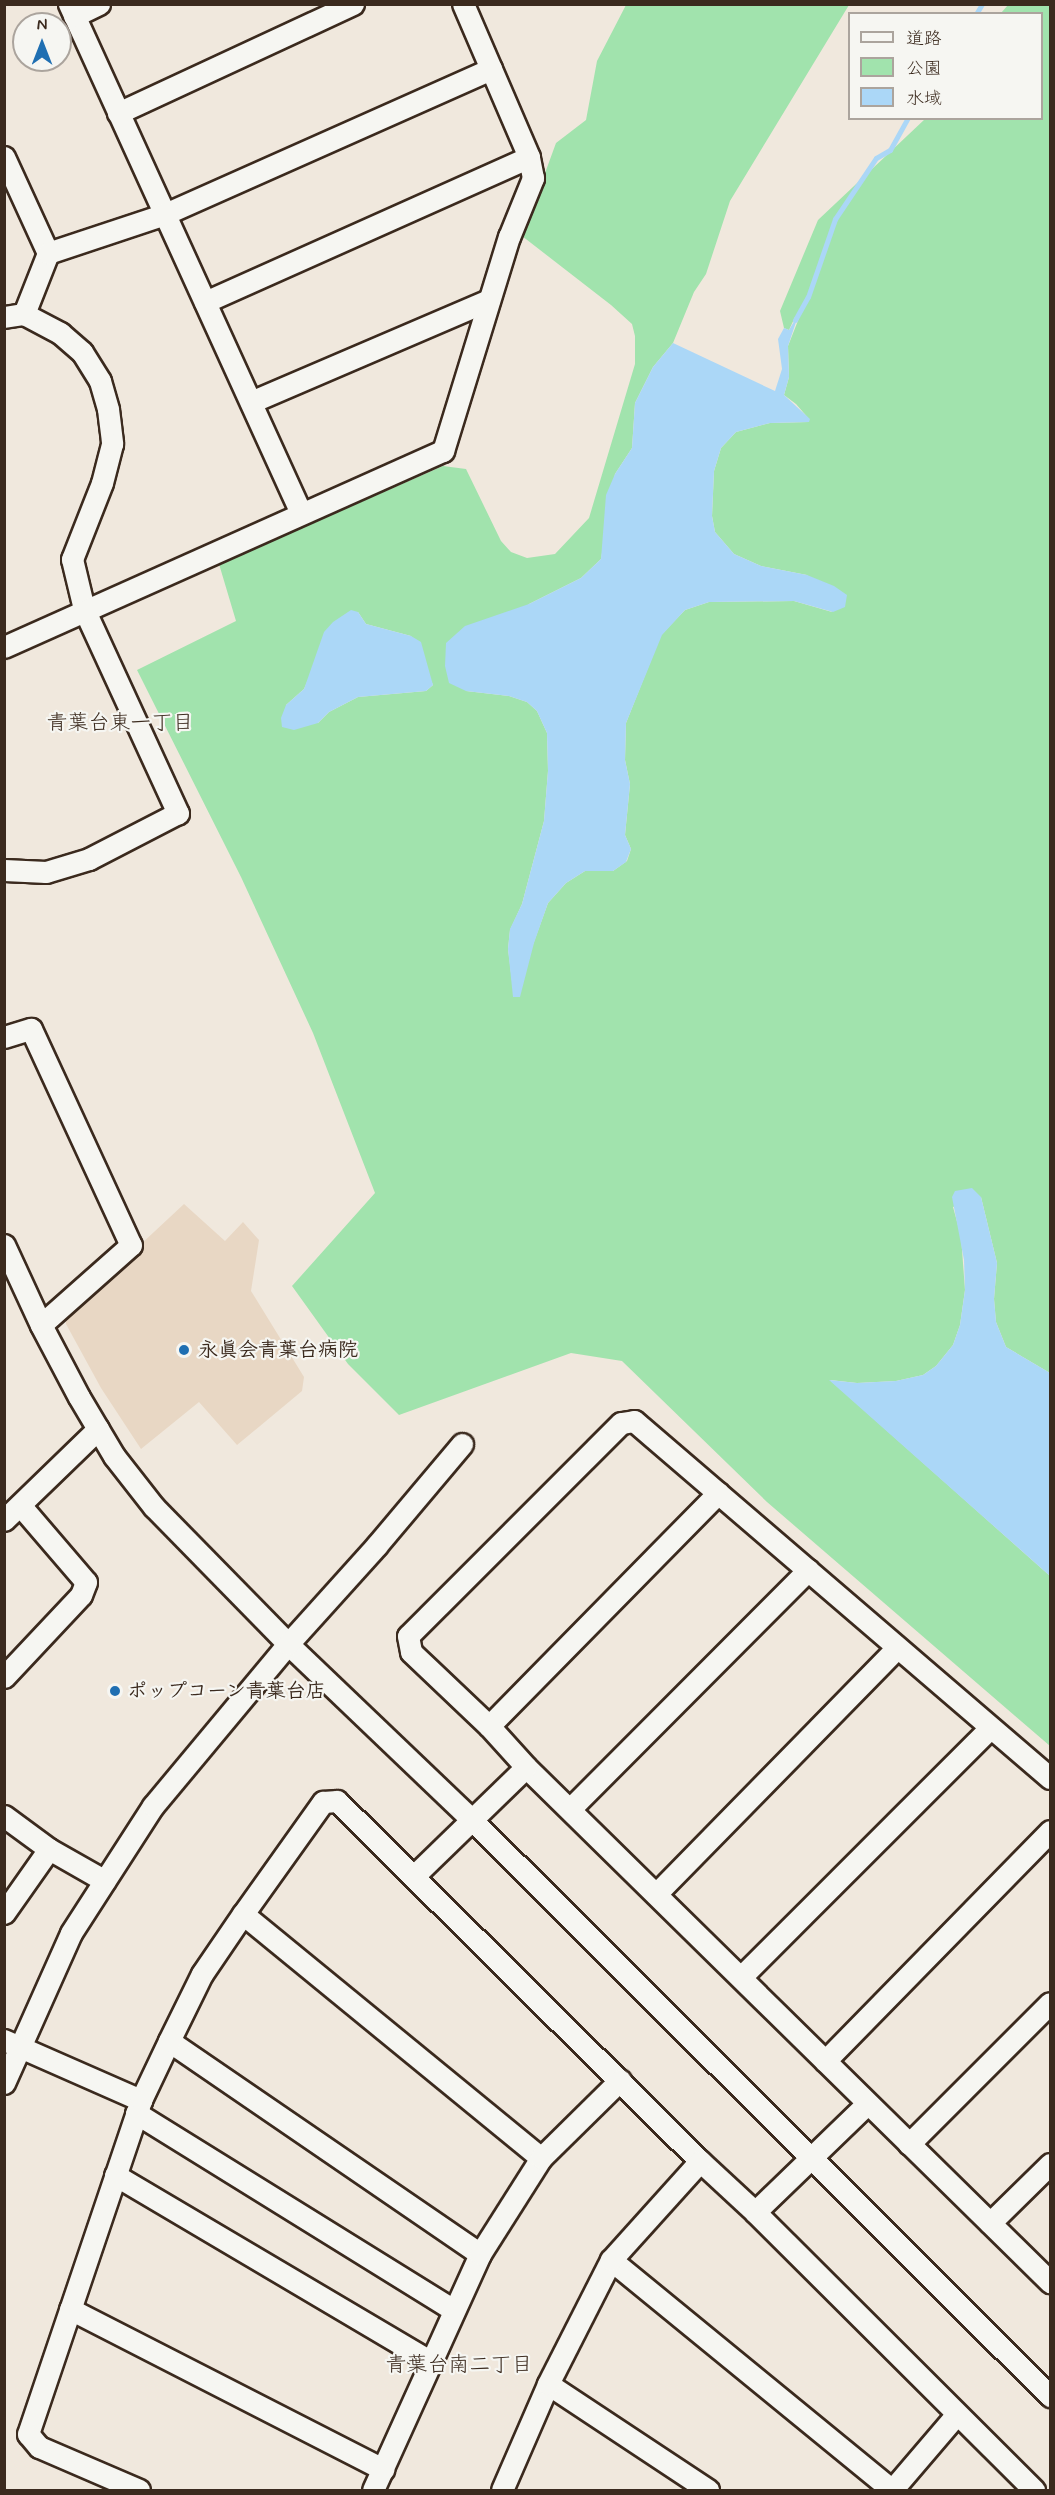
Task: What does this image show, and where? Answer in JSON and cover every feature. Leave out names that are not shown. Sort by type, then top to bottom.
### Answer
[{"type":"street","points":[[99,4],[71,10],[302,513]]},
{"type":"street","points":[[118,113],[353,4]]},
{"type":"street","points":[[4,647],[84,609],[443,451],[508,237],[532,178],[529,157],[463,4]]},
{"type":"street","points":[[4,870],[46,872],[89,859],[178,813],[84,609],[72,559],[102,483],[112,444],[108,409],[100,381],[82,352],[60,333],[14,316],[48,254],[165,214],[491,69]]},
{"type":"street","points":[[206,302],[529,157]]},
{"type":"street","points":[[7,168],[48,254]]},
{"type":"street","points":[[251,402],[489,300]]},
{"type":"street","points":[[4,1037],[31,1029],[131,1245],[41,1325]]},
{"type":"street","points":[[4,1245],[41,1325],[98,1430],[114,1456],[154,1507],[288,1644],[473,1821],[1050,2396]]},
{"type":"street","points":[[1050,1778],[634,1421],[621,1423],[408,1636],[411,1652],[489,1726],[526,1767],[571,1808],[742,1976],[867,2104],[1050,2282]]},
{"type":"street","points":[[4,1520],[98,1430]]},
{"type":"street","points":[[4,2083],[12,2043],[71,1933],[153,1806],[288,1644],[377,1545],[462,1444]]},
{"type":"street","points":[[489,1726],[718,1492]]},
{"type":"street","points":[[4,1677],[81,1595],[86,1582],[20,1505]]},
{"type":"street","points":[[571,1808],[808,1570]]},
{"type":"street","points":[[656,1894],[897,1648]]},
{"type":"street","points":[[742,1976],[990,1728]]},
{"type":"street","points":[[414,1876],[526,1767]]},
{"type":"street","points":[[135,2490],[39,2447],[28,2434],[138,2107],[202,1974],[323,1802],[337,1802],[414,1876],[1034,2490]]},
{"type":"street","points":[[4,1816],[50,1849],[105,1881]]},
{"type":"street","points":[[825,2061],[1050,1831]]},
{"type":"street","points":[[4,1913],[50,1849]]},
{"type":"street","points":[[243,1914],[542,2158]]},
{"type":"street","points":[[909,2144],[1050,2002]]},
{"type":"street","points":[[169,2041],[480,2254]]},
{"type":"street","points":[[12,2043],[138,2107],[454,2310]]},
{"type":"street","points":[[373,2490],[480,2254],[542,2158],[620,2080]]},
{"type":"street","points":[[755,2212],[867,2104]]},
{"type":"street","points":[[502,2490],[548,2384],[611,2260],[700,2161]]},
{"type":"street","points":[[990,2223],[1050,2164]]},
{"type":"street","points":[[115,2175],[430,2361]]},
{"type":"street","points":[[611,2260],[892,2490],[956,2415]]},
{"type":"street","points":[[70,2309],[383,2469]]},
{"type":"street","points":[[548,2384],[708,2490]]},
{"type":"shaded area","name":"永眞会青葉台病院","points":[[184,1204],[225,1241],[243,1222],[259,1240],[251,1291],[304,1377],[302,1391],[237,1445],[199,1402],[141,1449],[101,1388],[66,1324],[66,1314]]},
{"type":"green space","points":[[626,5],[849,5],[730,201],[706,274],[694,292],[673,343],[653,367],[635,403],[632,448],[615,474],[601,559],[581,578],[529,604],[466,691],[509,696],[527,702],[537,711],[547,733],[548,771],[544,821],[522,904],[510,930],[508,949],[514,997],[548,903],[566,883],[585,871],[613,871],[627,861],[631,849],[625,835],[630,784],[625,760],[626,723],[661,635],[685,610],[709,602],[794,601],[832,612],[807,575],[761,566],[734,554],[715,532],[712,516],[714,471],[721,448],[736,432],[770,423],[809,422],[796,404],[784,395],[789,377],[788,346],[799,318],[795,317],[789,330],[784,328],[780,311],[818,220],[924,120],[1043,120],[1043,12],[1002,12],[1008,5],[1050,5],[1050,1373],[1006,1347],[996,1322],[994,1299],[997,1263],[981,1197],[953,1207],[961,1236],[965,1290],[960,1325],[953,1345],[936,1366],[923,1375],[896,1381],[857,1383],[830,1380],[1050,1576],[1050,1746],[767,1502],[622,1361],[571,1353],[399,1415],[348,1364],[292,1286],[375,1193],[313,1033],[241,877],[137,670],[236,621],[219,564],[443,466],[466,469],[501,541],[511,552],[527,558],[555,554],[589,518],[635,364],[635,336],[632,324],[611,305],[522,236],[556,143],[586,120],[597,61]],"holes":[[[358,612],[366,624],[411,636],[433,685],[426,691],[358,697],[329,712],[318,723],[286,705],[304,689],[314,666]]]},
{"type":"water","points":[[799,313],[788,346],[789,377],[784,395],[810,419],[809,422],[770,423],[736,432],[721,448],[714,471],[712,516],[715,532],[734,554],[761,566],[807,575],[834,586],[847,595],[845,607],[833,612],[794,601],[709,602],[685,610],[662,635],[626,723],[625,760],[630,784],[625,835],[631,849],[626,862],[613,871],[585,871],[566,883],[548,903],[534,943],[520,997],[513,997],[508,949],[510,929],[522,904],[544,821],[548,771],[547,733],[537,711],[527,702],[509,696],[466,691],[449,683],[445,666],[446,643],[465,626],[529,604],[581,578],[601,559],[606,495],[615,474],[632,448],[635,403],[653,367],[673,343],[775,391],[782,369],[778,339],[784,328],[789,330]]},
{"type":"water","points":[[351,610],[358,612],[366,624],[411,636],[421,642],[433,685],[426,691],[358,697],[329,712],[318,723],[294,730],[282,727],[281,718],[286,705],[304,689],[324,632],[333,622]]},
{"type":"water","points":[[972,1188],[981,1197],[997,1263],[994,1299],[996,1322],[1006,1347],[1050,1373],[1050,1576],[829,1380],[857,1383],[896,1381],[923,1375],[936,1366],[953,1345],[960,1325],[965,1290],[964,1260],[952,1197],[955,1191]]},
{"type":"waterway","points":[[977,12],[982,4]]},
{"type":"waterway","points":[[795,320],[808,297],[835,219],[876,158],[890,150],[907,120]]},
{"type":"place","name":"永眞会青葉台病院","points":[[184,1350]]},
{"type":"place","name":"ポップコーン青葉台店","points":[[115,1691]]},
{"type":"district","name":"青葉台東一丁目","points":[[120,723]]},
{"type":"district","name":"青葉台南二丁目","points":[[459,2365]]}]
